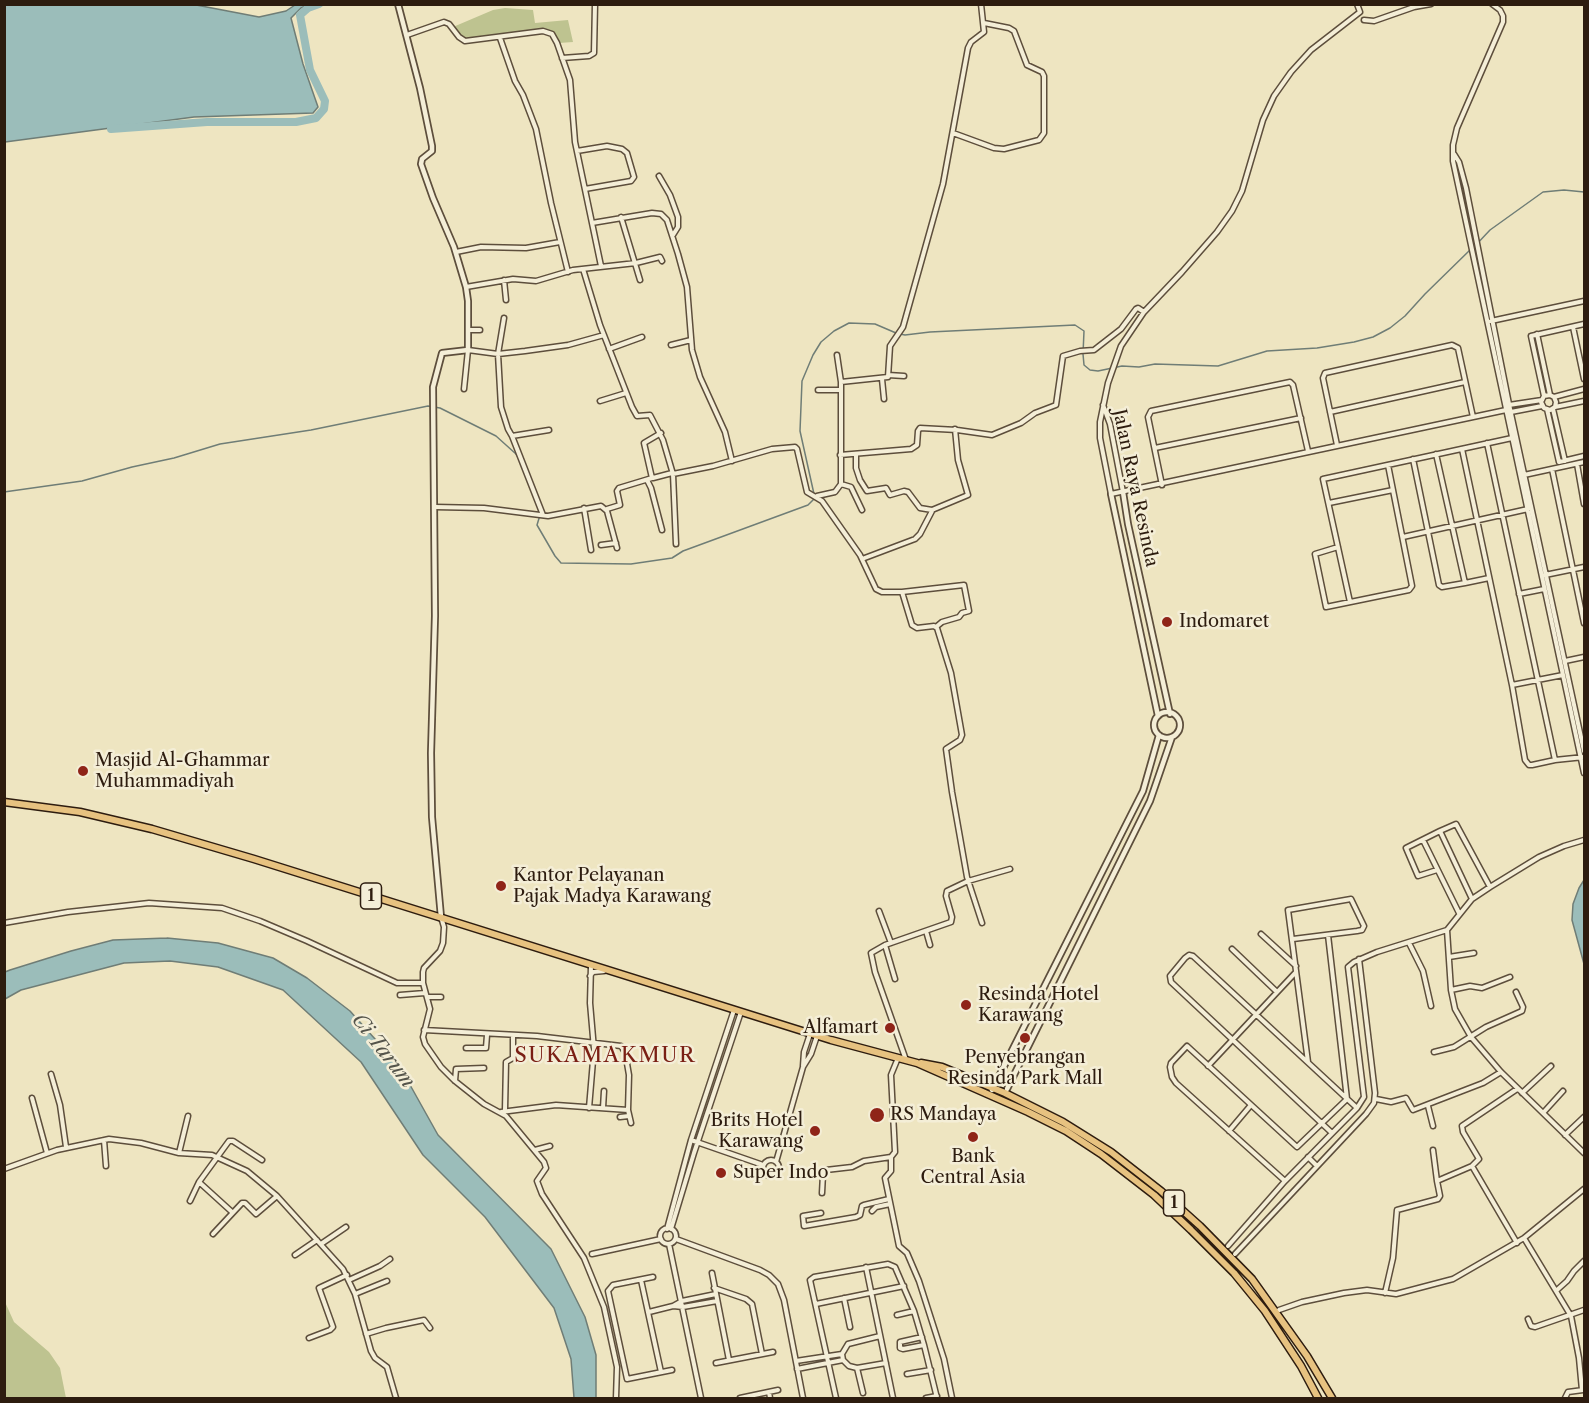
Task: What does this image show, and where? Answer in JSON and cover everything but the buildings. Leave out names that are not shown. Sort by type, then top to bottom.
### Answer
[{"type":"main road","name":"1","points":[[4,802],[80,812],[152,829],[441,917],[810,1034],[917,1063],[1051,1123],[1095,1149],[1139,1182],[1170,1209],[1234,1273],[1258,1301],[1301,1366],[1318,1398]]},
{"type":"main road","name":"1","points":[[917,1063],[942,1067],[993,1088],[1063,1122],[1105,1148],[1161,1191],[1200,1226],[1252,1279],[1307,1356],[1332,1398]]},
{"type":"street","points":[[398,4],[432,146],[432,151],[422,159],[421,164],[456,252],[466,287],[469,330],[464,389]]},
{"type":"street","points":[[562,58],[590,56],[594,53],[595,4]]},
{"type":"street","points":[[888,375],[888,351],[907,314],[944,184],[968,47],[984,32],[981,4]]},
{"type":"street","points":[[1103,404],[1121,346],[1144,312],[1217,232],[1232,211],[1242,191],[1263,120],[1274,96],[1311,50],[1360,12],[1357,4]]},
{"type":"street","points":[[1364,20],[1374,21],[1414,7],[1431,4]]},
{"type":"street","points":[[1490,321],[1475,264],[1473,237],[1459,162],[1452,145],[1457,128],[1503,22],[1500,10],[1492,4]]},
{"type":"street","points":[[407,35],[444,22],[449,24],[465,41],[547,31],[552,34],[570,80],[578,151],[601,266]]},
{"type":"street","points":[[953,133],[994,148],[1004,149],[1039,140],[1044,133],[1044,76],[1042,72],[1027,65],[1014,31],[984,23]]},
{"type":"street","points":[[500,38],[536,129],[568,272]]},
{"type":"street","points":[[578,151],[607,146],[622,149],[627,153],[634,177],[633,181],[585,189]]},
{"type":"street","points":[[659,176],[678,217],[678,226],[672,235]]},
{"type":"street","points":[[592,223],[652,213],[661,214],[666,220],[687,287],[691,340],[700,377],[725,432],[732,461]]},
{"type":"street","points":[[621,217],[640,280]]},
{"type":"street","points":[[1473,237],[1481,262],[1512,438],[1584,751]]},
{"type":"street","points":[[456,252],[481,247],[526,248],[560,242]]},
{"type":"street","points":[[466,287],[504,280],[536,281],[583,269],[636,263],[660,257],[662,261]]},
{"type":"street","points":[[583,269],[609,349],[636,415],[650,415],[660,433],[672,473],[676,544]]},
{"type":"street","points":[[504,280],[506,300]]},
{"type":"street","points":[[1490,321],[1584,301]]},
{"type":"street","points":[[840,455],[911,449],[917,445],[920,428],[996,434],[1021,423],[1035,413],[1054,407],[1057,402],[1063,356],[1094,350],[1121,329],[1136,309],[1144,312]]},
{"type":"street","points":[[504,318],[498,354],[501,407],[541,515]]},
{"type":"street","points":[[1584,324],[1531,336],[1545,408],[1559,462],[1584,456]]},
{"type":"street","points":[[1573,327],[1584,379]]},
{"type":"street","points":[[469,330],[480,330]]},
{"type":"street","points":[[1537,334],[1552,396],[1556,402],[1554,408],[1565,461]]},
{"type":"street","points":[[604,335],[551,348],[498,354],[468,350],[442,353],[435,376],[433,407],[435,616],[431,764],[432,817],[444,943],[440,951],[424,968],[423,983],[429,1014],[423,1037],[427,1049],[455,1081],[484,1104],[503,1111],[546,1105],[628,1110]]},
{"type":"street","points":[[609,349],[642,337]]},
{"type":"street","points":[[671,345],[691,340]]},
{"type":"street","points":[[1337,445],[1323,375],[1455,345],[1458,348],[1473,417]]},
{"type":"street","points":[[813,496],[835,492],[841,484],[841,382],[837,355]]},
{"type":"street","points":[[841,382],[882,379],[888,375],[904,376]]},
{"type":"street","points":[[882,379],[885,399]]},
{"type":"street","points":[[1162,485],[1148,417],[1150,411],[1288,382],[1293,385],[1308,451]]},
{"type":"street","points":[[1330,412],[1465,382]]},
{"type":"street","points":[[1111,494],[1162,485],[1308,451],[1473,417],[1584,389]]},
{"type":"street","points":[[818,390],[840,390]]},
{"type":"street","points":[[600,401],[626,393]]},
{"type":"street","points":[[1507,409],[1554,408],[1584,401]]},
{"type":"street","name":"Jalan Raya Resinda","points":[[1103,404],[1110,424],[1128,524],[1170,714]]},
{"type":"street","name":"Jalan Raya Resinda","points":[[1103,404],[1100,434],[1158,716]]},
{"type":"street","points":[[1507,409],[1524,475],[1529,509]]},
{"type":"street","points":[[1154,448],[1301,418]]},
{"type":"street","points":[[856,454],[856,468],[867,491],[886,488],[890,495],[908,492],[920,508],[932,510],[968,495],[958,460],[955,429]]},
{"type":"street","points":[[512,436],[549,430]]},
{"type":"street","points":[[652,478],[644,443],[660,433]]},
{"type":"street","points":[[1350,602],[1323,479],[1512,438]]},
{"type":"street","points":[[1487,444],[1555,760]]},
{"type":"street","points":[[435,507],[484,508],[541,515],[601,506],[607,509],[620,505],[617,491],[619,488],[772,449],[795,447],[806,490],[822,501],[862,559],[878,591],[902,592],[964,585],[969,611],[942,622],[936,627],[919,628],[912,625],[902,592]]},
{"type":"street","points":[[1462,449],[1526,762],[1532,765],[1583,757]]},
{"type":"street","points":[[1436,454],[1465,582]]},
{"type":"street","points":[[1413,459],[1439,585],[1442,587],[1490,578]]},
{"type":"street","points":[[1524,475],[1584,462]]},
{"type":"street","points":[[1576,464],[1584,504]]},
{"type":"street","points":[[1338,548],[1315,555],[1326,607],[1411,589],[1412,584],[1388,465]]},
{"type":"street","points":[[1552,469],[1584,623]]},
{"type":"street","points":[[647,480],[651,487],[662,530]]},
{"type":"street","points":[[841,484],[851,487],[862,510]]},
{"type":"street","points":[[1329,504],[1393,490]]},
{"type":"street","points":[[584,508],[591,550]]},
{"type":"street","points":[[602,545],[616,545],[607,509]]},
{"type":"street","points":[[1403,537],[1529,509]]},
{"type":"street","points":[[862,559],[915,539],[932,510]]},
{"type":"street","points":[[1545,578],[1584,567]]},
{"type":"street","points":[[1545,578],[1544,589],[1583,757],[1584,773]]},
{"type":"street","points":[[1519,594],[1544,589]]},
{"type":"street","points":[[936,627],[951,673],[962,735],[960,740],[946,751],[968,881],[982,922]]},
{"type":"street","points":[[1564,661],[1584,657]]},
{"type":"street","points":[[1512,685],[1563,675]]},
{"type":"street","points":[[1007,1089],[1150,801],[1172,737],[1178,731],[1177,717],[1164,712],[1158,716],[1154,725],[1159,735],[1165,738],[1172,737]]},
{"type":"street","points":[[990,1096],[1147,781],[1159,735]]},
{"type":"street","points":[[1437,870],[1421,876],[1416,874],[1406,848],[1453,824],[1456,825],[1490,887]]},
{"type":"street","points":[[1440,831],[1472,899]]},
{"type":"street","points":[[1423,840],[1459,913]]},
{"type":"street","points":[[1228,1246],[1285,1181],[1357,1108],[1364,1097],[1348,971],[1351,963],[1447,930],[1472,899],[1490,887],[1539,857],[1584,840]]},
{"type":"street","points":[[1114,847],[1125,852]]},
{"type":"street","points":[[906,1060],[871,956],[876,949],[885,945],[951,922],[952,917],[946,893],[949,889],[1010,869]]},
{"type":"street","points":[[1293,939],[1357,931],[1364,928],[1352,899],[1288,910],[1308,1063]]},
{"type":"street","points":[[4,923],[141,903],[222,908],[261,921],[397,983],[423,983]]},
{"type":"street","points":[[879,911],[891,944]]},
{"type":"street","points":[[1447,930],[1451,990],[1457,1013],[1471,1037],[1522,1094],[1584,1152]]},
{"type":"street","points":[[926,931],[930,945]]},
{"type":"street","points":[[1261,934],[1297,969]]},
{"type":"street","points":[[1328,935],[1347,1099]]},
{"type":"street","points":[[1409,943],[1423,971],[1431,1006]]},
{"type":"street","points":[[885,945],[895,979]]},
{"type":"street","points":[[1232,949],[1278,992]]},
{"type":"street","points":[[1449,957],[1474,953]]},
{"type":"street","points":[[1332,1133],[1171,982],[1170,976],[1189,955],[1193,956],[1357,1108]]},
{"type":"street","points":[[1235,1254],[1366,1113],[1376,1099],[1359,959]]},
{"type":"street","points":[[589,1108],[593,1071],[591,966]]},
{"type":"street","points":[[1208,1066],[1297,969]]},
{"type":"street","points":[[590,977],[591,973],[608,971]]},
{"type":"street","points":[[1451,990],[1470,986],[1482,988],[1510,977]]},
{"type":"street","points":[[1046,982],[1057,987]]},
{"type":"street","points":[[1434,1052],[1454,1047],[1523,1009],[1516,992]]},
{"type":"street","points":[[400,995],[441,997]]},
{"type":"street","points":[[669,1229],[692,1140],[734,1010]]},
{"type":"street","points":[[669,1229],[741,1012]]},
{"type":"street","points":[[424,1030],[593,1041],[621,1046],[624,1049],[629,1075],[630,1123]]},
{"type":"street","points":[[776,1162],[810,1034]]},
{"type":"street","points":[[466,1048],[486,1048],[487,1035]]},
{"type":"street","points":[[513,1035],[513,1058],[506,1062],[503,1111],[546,1166],[538,1178],[542,1194],[584,1258],[604,1307],[617,1367],[616,1398]]},
{"type":"street","points":[[803,1067],[811,1054],[817,1036]]},
{"type":"street","points":[[1285,1181],[1176,1083],[1170,1071],[1171,1063],[1186,1046],[1298,1148],[1347,1099]]},
{"type":"street","points":[[898,1058],[891,1075],[895,1152],[891,1157],[891,1171],[885,1178],[899,1246],[907,1253],[919,1281],[944,1359],[952,1398]]},
{"type":"street","points":[[1522,1094],[1551,1066]]},
{"type":"street","points":[[455,1081],[456,1069],[484,1068]]},
{"type":"street","points":[[1376,1099],[1391,1102],[1406,1098],[1413,1110],[1484,1083],[1501,1072]]},
{"type":"street","points":[[51,1074],[60,1105],[66,1147]]},
{"type":"street","points":[[1437,1181],[1472,1166],[1479,1159],[1463,1132],[1462,1126],[1518,1089]]},
{"type":"street","points":[[603,1108],[604,1091]]},
{"type":"street","points":[[1543,1113],[1563,1091]]},
{"type":"street","points":[[32,1098],[47,1153]]},
{"type":"street","points":[[1229,1131],[1251,1105]]},
{"type":"street","points":[[1428,1106],[1433,1126]]},
{"type":"street","points":[[179,1153],[188,1116]]},
{"type":"street","points":[[620,1117],[629,1116]]},
{"type":"street","points":[[1565,1135],[1584,1117]]},
{"type":"street","points":[[104,1140],[106,1166]]},
{"type":"street","points":[[4,1169],[66,1147],[104,1140],[141,1143],[179,1153],[219,1156],[247,1171],[277,1196],[340,1264],[355,1294],[373,1356],[389,1371],[396,1398]]},
{"type":"street","points":[[190,1202],[199,1182],[230,1140],[262,1160]]},
{"type":"street","points":[[692,1140],[763,1165]]},
{"type":"street","points":[[535,1150],[550,1146]]},
{"type":"street","points":[[1385,1293],[1393,1258],[1396,1210],[1438,1199],[1440,1196],[1433,1150]]},
{"type":"street","points":[[822,1193],[826,1170],[852,1167],[864,1161],[891,1157]]},
{"type":"street","points":[[1308,1157],[1317,1166]]},
{"type":"street","points":[[769,1160],[776,1162],[779,1167],[773,1175],[767,1175],[763,1165],[769,1160]]},
{"type":"street","points":[[1472,1166],[1516,1243]]},
{"type":"street","points":[[199,1182],[232,1212]]},
{"type":"street","points":[[1279,1310],[1302,1302],[1358,1291],[1396,1294],[1447,1281],[1524,1238],[1584,1189]]},
{"type":"street","points":[[213,1234],[243,1202],[258,1214],[277,1196]]},
{"type":"street","points":[[821,1213],[803,1215],[804,1226],[856,1217],[860,1215],[862,1206],[889,1199]]},
{"type":"street","points":[[872,1211],[876,1207],[890,1204]]},
{"type":"street","points":[[295,1255],[346,1227]]},
{"type":"street","points":[[661,1239],[663,1231],[669,1229],[675,1232],[676,1239]]},
{"type":"street","points":[[1524,1238],[1571,1316],[1583,1390],[1568,1392],[1565,1398]]},
{"type":"street","points":[[661,1239],[669,1244]]},
{"type":"street","points":[[592,1254],[661,1239]]},
{"type":"street","points":[[669,1244],[676,1239]]},
{"type":"street","points":[[676,1239],[760,1270],[774,1279],[782,1291],[803,1398]]},
{"type":"street","points":[[669,1244],[701,1398]]},
{"type":"street","points":[[349,1280],[390,1259]]},
{"type":"street","points":[[1557,1290],[1584,1261]]},
{"type":"street","points":[[836,1398],[811,1278],[892,1264],[914,1311],[931,1370],[937,1397],[927,1398]]},
{"type":"street","points":[[866,1267],[893,1398]]},
{"type":"street","points":[[712,1273],[729,1360]]},
{"type":"street","points":[[309,1338],[333,1327],[319,1288],[347,1275]]},
{"type":"street","points":[[653,1277],[609,1287],[612,1314],[627,1379],[672,1370]]},
{"type":"street","points":[[641,1280],[661,1372]]},
{"type":"street","points":[[355,1294],[387,1281]]},
{"type":"street","points":[[816,1304],[904,1286]]},
{"type":"street","points":[[714,1288],[746,1299],[752,1304],[762,1354]]},
{"type":"street","points":[[649,1312],[673,1306],[682,1301],[716,1294]]},
{"type":"street","points":[[844,1298],[850,1328]]},
{"type":"street","points":[[673,1306],[683,1307],[717,1301]]},
{"type":"street","points":[[1528,1319],[1531,1326],[1535,1327],[1584,1310]]},
{"type":"street","points":[[897,1315],[914,1311]]},
{"type":"street","points":[[366,1334],[424,1320],[430,1328]]},
{"type":"street","points":[[880,1336],[848,1344],[842,1354],[843,1360],[849,1366],[857,1368],[886,1363]]},
{"type":"street","points":[[922,1337],[900,1342],[900,1348],[924,1345]]},
{"type":"street","points":[[716,1363],[772,1352]]},
{"type":"street","points":[[796,1361],[842,1354]]},
{"type":"street","points":[[797,1369],[843,1360]]},
{"type":"street","points":[[857,1368],[862,1393]]},
{"type":"street","points":[[907,1374],[931,1370]]},
{"type":"street","points":[[740,1398],[778,1390]]},
{"type":"street","points":[[769,1392],[770,1398]]},
{"type":"green space","points":[[505,8],[533,10],[535,23],[568,20],[573,42],[559,43],[552,33],[543,30],[462,41],[453,27],[493,10]]},
{"type":"green space","points":[[5,1302],[14,1322],[49,1352],[60,1368],[66,1398],[5,1398]]},
{"type":"water","points":[[191,4],[259,17],[286,11],[295,5],[308,5],[301,8],[291,18],[303,64],[318,107],[313,113],[194,117],[5,142],[5,5]]},
{"type":"water","points":[[1584,880],[1584,964],[1572,920],[1573,904]]},
{"type":"water","name":"Ci Tarum","points":[[167,938],[218,943],[273,958],[307,978],[350,1011],[400,1067],[438,1135],[551,1249],[585,1317],[596,1355],[596,1398],[574,1398],[571,1359],[554,1308],[485,1217],[423,1155],[361,1062],[283,990],[218,967],[170,961],[124,963],[21,990],[5,999],[5,972],[10,970],[113,940]]},
{"type":"waterway","points":[[111,129],[207,122],[296,122],[316,118],[324,109],[325,101],[310,70],[300,15],[308,8],[319,4]]},
{"type":"waterway","points":[[1474,247],[1490,230],[1543,192],[1564,190],[1584,192]]},
{"type":"waterway","points":[[900,334],[1075,325],[1084,331],[1084,365],[1090,370],[1155,364],[1218,366],[1267,351],[1317,348],[1373,337],[1390,328],[1405,316],[1470,250]]},
{"type":"waterway","points":[[814,494],[800,431],[802,381],[813,355],[821,342],[834,331],[849,323],[875,324],[896,333]]},
{"type":"waterway","points":[[4,492],[82,481],[220,444],[311,430],[428,406],[440,408],[496,436],[520,460]]},
{"type":"waterway","points":[[540,515],[537,525],[561,563],[631,564],[672,558],[683,551],[808,505],[814,499]]},
{"type":"place","name":"Indomaret","points":[[1167,622]]},
{"type":"place","name":"Masjid Al-Ghammar Muhammadiyah","points":[[83,771]]},
{"type":"place","name":"Kantor Pelayanan Pajak Madya Karawang","points":[[501,886]]},
{"type":"place","name":"Resinda Hotel Karawang","points":[[966,1005]]},
{"type":"place","name":"Alfamart","points":[[890,1028]]},
{"type":"place","name":"Penyebrangan Resinda Park Mall","points":[[1025,1038]]},
{"type":"place","name":"RS Mandaya","points":[[877,1115]]},
{"type":"place","name":"Brits Hotel Karawang","points":[[815,1131]]},
{"type":"place","name":"Bank Central Asia","points":[[973,1137]]},
{"type":"place","name":"Super Indo","points":[[721,1173]]},
{"type":"district","name":"SUKAMAKMUR","points":[[605,1056]]}]
